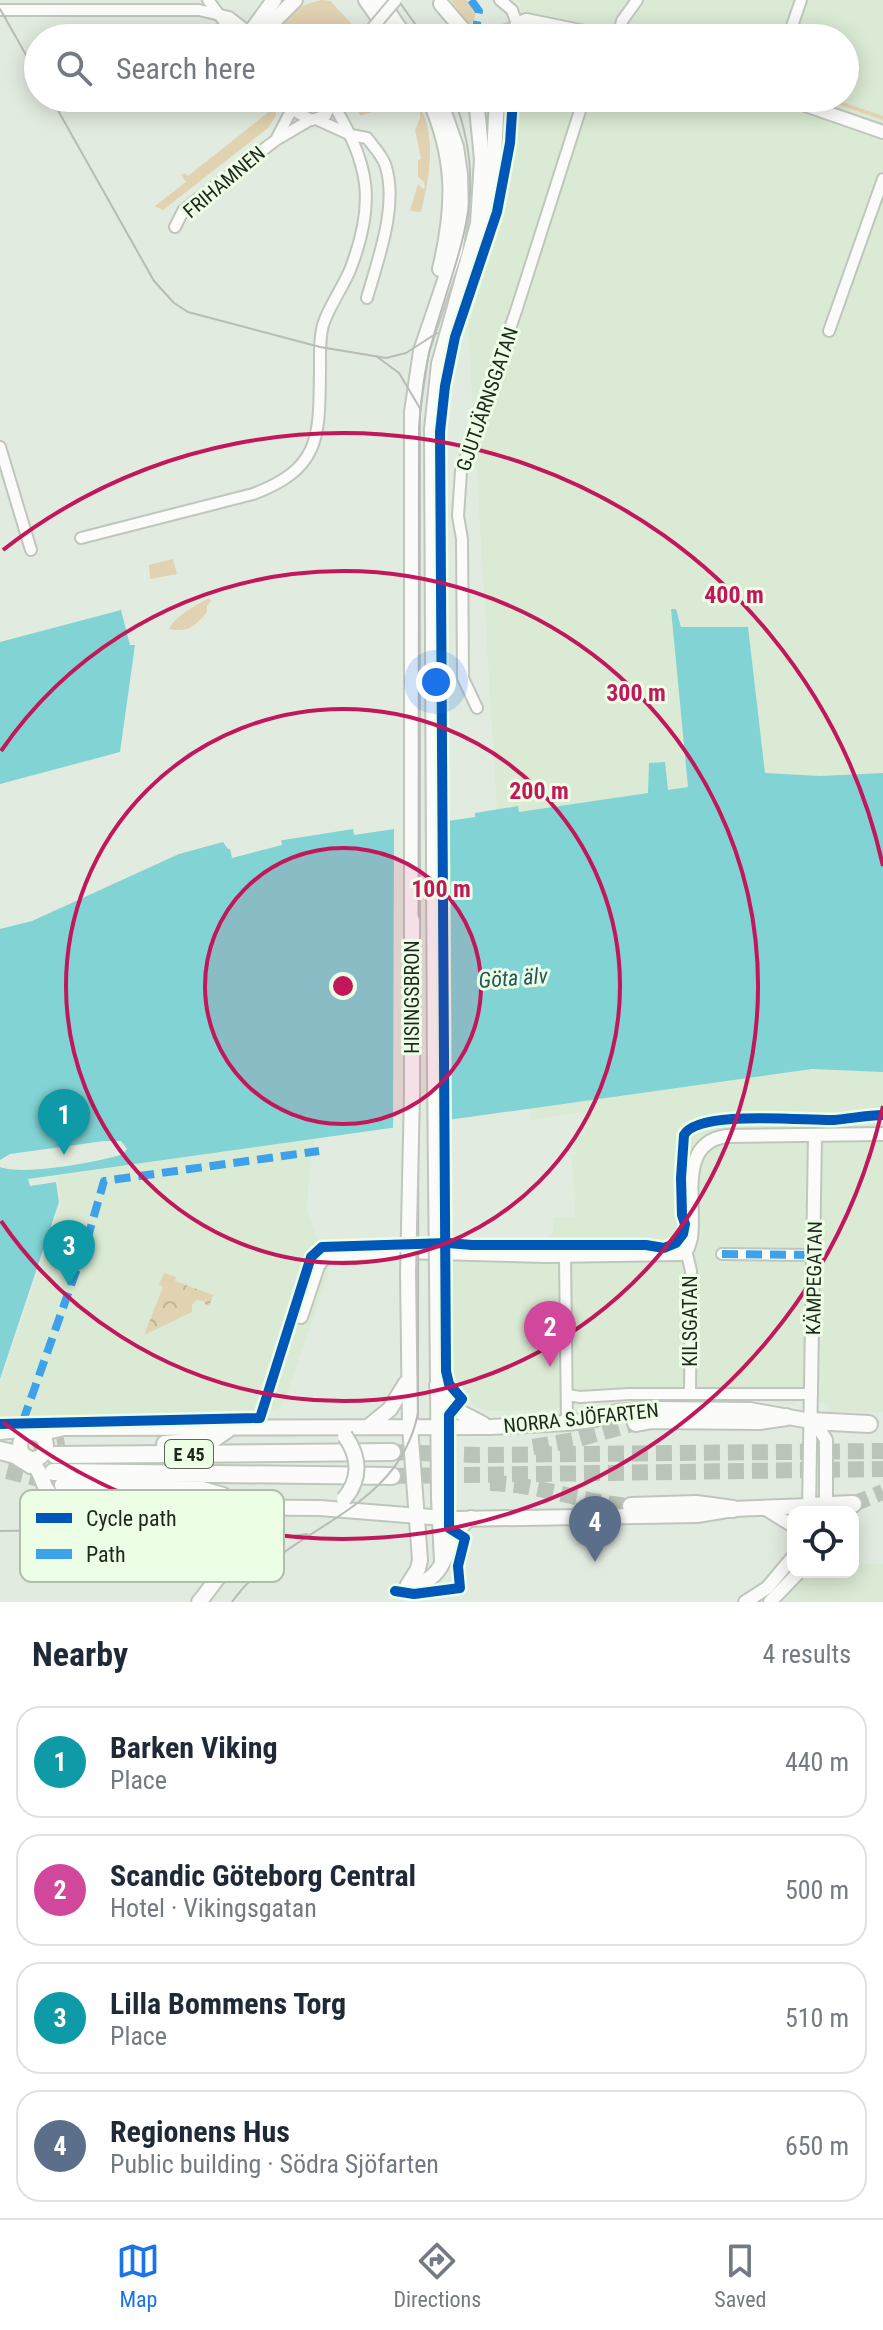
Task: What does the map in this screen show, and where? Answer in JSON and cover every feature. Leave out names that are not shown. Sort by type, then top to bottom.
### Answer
[{"type":"highway","points":[[636,1423],[652,1420],[760,1421],[786,1417]]},
{"type":"highway","points":[[810,1421],[869,1424]]},
{"type":"highway","name":"E 45","points":[[56,1457],[212,1440],[228,1429]]},
{"type":"highway","name":"E 45","points":[[56,1457],[392,1452]]},
{"type":"highway","name":"E 45","points":[[56,1457],[392,1476]]},
{"type":"highway","points":[[63,1485],[202,1490]]},
{"type":"highway","points":[[631,1506],[696,1504],[733,1509]]},
{"type":"highway","points":[[839,1506],[853,1504]]},
{"type":"main road","points":[[258,24],[274,0]]},
{"type":"main road","points":[[270,24],[295,0]]},
{"type":"main road","points":[[369,1],[384,24]]},
{"type":"main road","points":[[369,1],[392,24]]},
{"type":"main road","points":[[440,2],[451,24]]},
{"type":"main road","points":[[440,2],[458,24]]},
{"type":"main road","points":[[426,332],[428,309],[449,233],[452,198],[443,136],[434,112]]},
{"type":"main road","points":[[426,332],[455,251],[461,215],[456,147],[444,112]]},
{"type":"main road","points":[[473,250],[481,182],[478,112]]},
{"type":"main road","points":[[473,250],[492,194],[496,112]]},
{"type":"main road","name":"HISINGSBRON","points":[[426,332],[415,382],[410,475],[412,1093],[408,1272],[410,1426],[420,1560],[415,1576],[408,1585],[426,1580],[440,1565],[431,473],[435,389],[439,364],[473,250]]},
{"type":"main road","points":[[368,1427],[396,1403],[409,1375]]},
{"type":"main road","points":[[437,1386],[456,1410],[491,1427]]},
{"type":"main road","name":"NORRA SJÖFARTEN","points":[[25,1455],[39,1457],[44,1453],[45,1441],[38,1434],[56,1457],[228,1429],[339,1432],[368,1427],[491,1427],[567,1423],[592,1420],[616,1412],[654,1409],[750,1410],[810,1421]]},
{"type":"main road","points":[[320,1508],[344,1499],[354,1487],[357,1458],[339,1432]]},
{"type":"main road","points":[[25,1455],[37,1466],[56,1457]]},
{"type":"main road","points":[[52,1490],[56,1457]]},
{"type":"main road","points":[[284,1508],[416,1514],[440,1518],[697,1515],[733,1509],[787,1508]]},
{"type":"main road","points":[[440,1565],[453,1536],[471,1518]]},
{"type":"main road","points":[[199,1602],[216,1582]]},
{"type":"street","points":[[208,0],[220,15]]},
{"type":"street","points":[[376,24],[396,0]]},
{"type":"street","points":[[500,0],[512,10],[512,24]]},
{"type":"street","points":[[621,24],[637,0]]},
{"type":"street","points":[[793,24],[801,0]]},
{"type":"street","points":[[0,10],[199,10],[229,17],[236,24]]},
{"type":"street","name":"FRIHAMNEN","points":[[276,140],[288,112]]},
{"type":"street","points":[[299,112],[351,135],[367,138],[385,164],[389,185],[387,227],[367,298]]},
{"type":"street","points":[[314,120],[328,112]]},
{"type":"street","points":[[81,538],[253,494],[280,484],[303,463],[316,438],[323,326],[350,269],[366,204],[365,176],[351,135],[339,112]]},
{"type":"street","name":"GJUTJÄRNSGATAN","points":[[477,708],[463,678],[462,539],[458,491],[461,471],[526,282],[580,112]]},
{"type":"street","points":[[825,112],[883,132]]},
{"type":"street","name":"FRIHAMNEN","points":[[175,227],[183,211],[276,140],[314,120]]},
{"type":"street","points":[[829,331],[883,179]]},
{"type":"street","points":[[1,452],[31,550]]},
{"type":"street","points":[[301,1317],[316,1272],[323,1259],[333,1255],[403,1252],[676,1255],[686,1250],[692,1228],[692,1170],[700,1147],[711,1139],[727,1136],[883,1134]]},
{"type":"street","name":"KÄMPEGATAN","points":[[815,1135],[810,1421],[817,1506]]},
{"type":"street","name":"KILSGATAN","points":[[686,1250],[691,1271],[690,1393]]},
{"type":"street","points":[[722,1254],[815,1255]]},
{"type":"street","points":[[565,1256],[567,1423]]},
{"type":"street","name":"KILSGATAN","points":[[567,1395],[812,1394]]},
{"type":"street","points":[[0,1433],[56,1457]]},
{"type":"street","points":[[0,1448],[25,1455]]},
{"type":"street","points":[[0,1454],[28,1465],[56,1457]]},
{"type":"street","points":[[764,1508],[787,1522]]},
{"type":"street","points":[[745,1602],[767,1588],[787,1564]]},
{"type":"street","points":[[770,1602],[793,1578]]},
{"type":"shaded area","points":[[515,0],[883,0],[883,773],[820,776],[765,773],[748,627],[681,627],[676,609],[671,609],[688,787],[668,790],[650,763],[648,793],[519,812],[518,806],[497,809],[468,327],[497,236],[511,178],[518,112],[859,112],[859,24],[522,24],[520,3]]},
{"type":"shaded area","points":[[812,1069],[883,1072],[883,1412],[829,1412],[827,1403],[799,1398],[793,1405],[738,1397],[615,1397],[550,1410],[486,1411],[476,1407],[458,1390],[451,1380],[453,1234],[469,1242],[544,1242],[553,1233],[554,1217],[575,1218],[572,1154],[576,1153],[573,1138],[586,1134],[586,1116],[582,1112],[530,1120],[531,1108]]},
{"type":"shaded area","points":[[315,1138],[310,1158],[307,1210],[329,1272],[282,1407],[248,1416],[0,1421],[0,1383],[61,1204],[57,1176]]},
{"type":"shaded area","points":[[859,1564],[883,1564],[883,1602],[781,1602],[803,1578],[859,1578]]},
{"type":"green space","points":[[451,0],[466,0],[475,9],[475,17],[472,24],[468,24]]},
{"type":"green space","points":[[330,1],[351,24],[283,24],[287,16],[307,4]]},
{"type":"green space","points":[[859,108],[883,116],[883,120],[859,112]]},
{"type":"green space","points":[[268,112],[276,112],[268,128],[163,210],[155,206],[186,182],[181,175],[184,173],[188,176]]},
{"type":"green space","points":[[422,112],[430,145],[429,173],[421,212],[410,211],[418,184],[425,188],[418,177],[418,160],[421,159],[415,130]]},
{"type":"green space","points":[[500,112],[508,112],[503,166],[498,166]]},
{"type":"green space","points":[[173,559],[177,574],[150,579],[149,565]]},
{"type":"green space","points":[[209,598],[211,601],[207,612],[195,625],[181,630],[169,629],[181,615]]},
{"type":"green space","points":[[164,1273],[176,1277],[175,1281],[213,1295],[207,1306],[203,1301],[196,1300],[192,1312],[144,1335],[163,1287],[159,1285]]},
{"type":"water","name":"Göta älv","points":[[671,609],[676,609],[681,627],[748,627],[765,773],[820,776],[883,773],[883,1072],[812,1069],[28,1179],[30,1186],[56,1182],[59,1202],[0,1379],[0,1167],[25,1170],[61,1167],[123,1154],[127,1149],[121,1141],[104,1141],[10,1154],[0,1160],[0,929],[32,921],[179,854],[223,842],[228,849],[353,829],[354,835],[475,817],[475,813],[518,806],[519,812],[648,793],[649,763],[665,762],[668,790],[688,787]]},
{"type":"water","points":[[121,610],[130,645],[135,645],[120,752],[0,784],[0,642]]},
{"type":"pier","points":[[449,817],[449,1123],[393,1131],[394,825]]},
{"type":"pier","points":[[280,836],[282,845],[232,858],[229,844]]},
{"type":"tunnel","points":[[533,1447],[574,1440],[636,1423]]},
{"type":"tunnel","points":[[10,1453],[65,1445]]},
{"type":"tunnel","points":[[392,1452],[476,1455],[883,1451]]},
{"type":"tunnel","points":[[392,1476],[883,1469]]},
{"type":"tunnel","points":[[7,1471],[63,1485]]},
{"type":"tunnel","points":[[490,1483],[631,1506]]},
{"type":"tunnel","points":[[853,1504],[883,1492]]},
{"type":"tram line","points":[[398,0],[415,24]]},
{"type":"tram line","points":[[0,9],[24,51]]},
{"type":"tram line","points":[[59,112],[154,281],[174,303],[188,312],[320,347],[386,358],[406,353],[437,333]]},
{"type":"tram line","points":[[284,1553],[364,1498],[388,1475],[406,1447],[418,1413],[419,427],[427,363],[460,250],[470,194],[470,165],[458,112]]},
{"type":"tram line","points":[[376,356],[399,373],[421,410]]},
{"type":"tram line","points":[[0,1531],[20,1531]]},
{"type":"tram line","points":[[284,1537],[307,1534]]},
{"type":"tram line","points":[[232,1602],[249,1582]]},
{"type":"marked path","points":[[471,0],[479,11],[477,24]]},
{"type":"marked path","points":[[23,1421],[87,1240],[104,1181],[319,1151]]},
{"type":"marked path","points":[[722,1254],[815,1255]]},
{"type":"cycle path","points":[[395,1591],[414,1594],[460,1588],[458,1566],[465,1538],[449,1528],[449,1415],[462,1399],[449,1384],[446,1371],[440,432],[455,337],[497,212],[510,143],[512,112]]},
{"type":"cycle path","points":[[0,1424],[260,1418],[311,1257],[322,1247],[448,1243],[646,1245],[664,1248],[676,1243],[683,1234],[681,1178],[684,1135],[693,1127],[730,1119],[834,1120],[883,1115]]},
{"type":"place","name":"Barken Viking","points":[[64,1155]]},
{"type":"place","name":"Lilla Bommens Torg","points":[[69,1286]]},
{"type":"place","name":"Scandic Göteborg Central","points":[[550,1367]]},
{"type":"place","name":"Regionens Hus","points":[[595,1562]]}]
